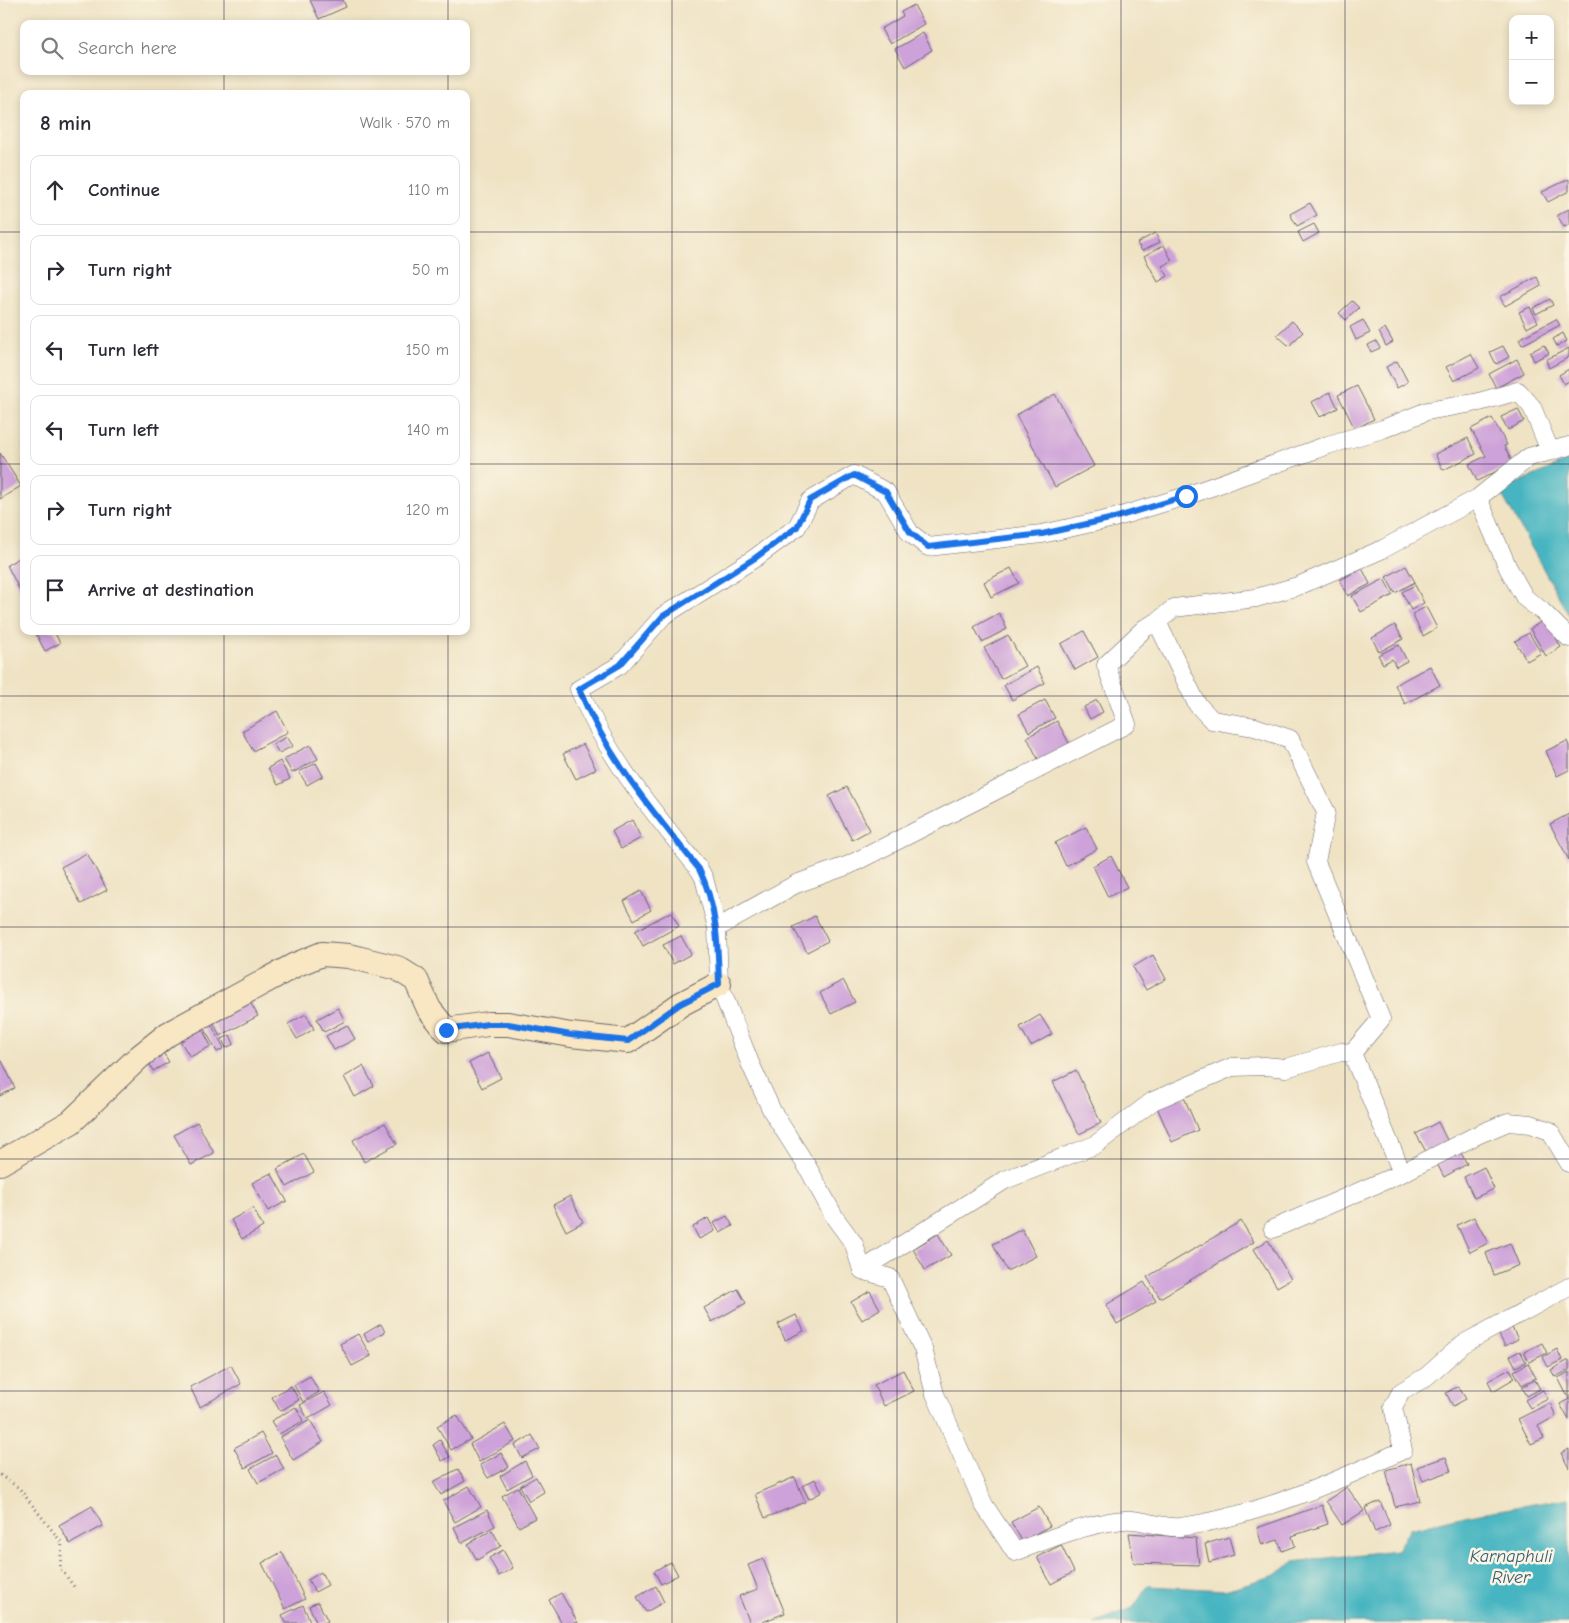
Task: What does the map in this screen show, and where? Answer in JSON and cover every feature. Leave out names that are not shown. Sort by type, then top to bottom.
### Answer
[{"type":"street","points":[[862,1270],[854,1244],[834,1218],[808,1168],[772,1111],[750,1063],[719,984],[717,928],[704,878],[699,869],[633,788],[592,720],[579,689],[620,665],[663,616],[755,558],[797,527],[810,500],[854,475],[886,492],[910,532],[928,547],[1042,534],[1114,518],[1186,496],[1328,445],[1383,429],[1427,410],[1479,402],[1518,391],[1532,407],[1550,451]]},
{"type":"street","points":[[717,928],[796,884],[849,865],[1127,724],[1106,665],[1145,628],[1157,622],[1174,608],[1256,598],[1298,586],[1383,549],[1478,498],[1529,457],[1569,446]]},
{"type":"street","points":[[1478,498],[1508,568],[1525,598],[1542,611],[1569,638]]},
{"type":"street","points":[[1157,622],[1197,704],[1212,720],[1255,727],[1290,739],[1326,812],[1316,862],[1381,1019],[1352,1053]]},
{"type":"street","points":[[0,1163],[71,1122],[138,1058],[168,1034],[295,965],[322,954],[349,956],[397,968],[416,980],[429,1010],[446,1030],[488,1024],[508,1024],[571,1035],[628,1041],[680,1004],[719,984]]},
{"type":"street","points":[[862,1270],[1004,1180],[1095,1145],[1153,1101],[1232,1067],[1265,1066],[1286,1068],[1341,1052],[1352,1053]]},
{"type":"street","points":[[1352,1053],[1402,1173]]},
{"type":"street","points":[[1273,1229],[1402,1173],[1477,1134],[1508,1122],[1531,1124],[1550,1131],[1569,1163]]},
{"type":"street","points":[[862,1270],[890,1278],[923,1349],[935,1394],[984,1505],[1015,1552],[1061,1534],[1125,1520],[1178,1527],[1230,1518],[1368,1467],[1403,1450],[1393,1408],[1401,1392],[1427,1376],[1463,1344],[1569,1288]]},
{"type":"path","points":[[0,1475],[19,1488],[62,1543],[60,1568],[75,1588]]},
{"type":"water","points":[[1569,460],[1569,615],[1500,491]]},
{"type":"water","name":"Karnaphuli River","points":[[1569,1498],[1569,1623],[1093,1623],[1133,1608],[1148,1586],[1225,1590],[1276,1575],[1293,1562],[1397,1550],[1410,1529],[1464,1516]]},
{"type":"building","points":[[310,0],[343,0],[346,7],[319,19]]},
{"type":"building","points":[[914,5],[924,24],[890,44],[881,29],[903,16],[901,12]]},
{"type":"building","points":[[923,33],[932,50],[905,67],[895,49]]},
{"type":"building","points":[[1569,179],[1569,191],[1548,202],[1542,192]]},
{"type":"building","points":[[1310,203],[1317,215],[1297,226],[1290,214]]},
{"type":"building","points":[[1569,209],[1569,225],[1564,227],[1557,215]]},
{"type":"building","points":[[1314,224],[1319,233],[1303,242],[1298,232]]},
{"type":"building","points":[[1155,233],[1160,242],[1142,251],[1137,243]]},
{"type":"building","points":[[1164,245],[1172,261],[1162,266],[1168,276],[1158,282],[1144,256]]},
{"type":"building","points":[[1537,277],[1541,286],[1505,306],[1500,297]]},
{"type":"building","points":[[1550,299],[1553,305],[1536,314],[1533,308]]},
{"type":"building","points":[[1352,301],[1359,308],[1346,320],[1339,313]]},
{"type":"building","points":[[1530,307],[1538,322],[1527,328],[1519,312]]},
{"type":"building","points":[[1556,319],[1560,325],[1522,345],[1519,339]]},
{"type":"building","points":[[1363,320],[1370,333],[1356,340],[1350,327]]},
{"type":"building","points":[[1292,321],[1303,332],[1289,346],[1277,335]]},
{"type":"building","points":[[1385,328],[1393,342],[1386,346],[1379,332]]},
{"type":"building","points":[[1563,333],[1567,341],[1557,346],[1553,339]]},
{"type":"building","points":[[1376,341],[1380,348],[1371,352],[1368,345]]},
{"type":"building","points":[[1544,345],[1549,353],[1534,361],[1530,352]]},
{"type":"building","points":[[1503,346],[1509,357],[1496,364],[1490,352]]},
{"type":"building","points":[[1569,348],[1569,357],[1549,368],[1546,360]]},
{"type":"building","points":[[1471,354],[1479,368],[1454,381],[1446,367]]},
{"type":"building","points":[[1517,359],[1524,373],[1496,388],[1489,374]]},
{"type":"building","points":[[1397,361],[1408,382],[1397,388],[1386,367]]},
{"type":"building","points":[[1569,369],[1569,381],[1564,384],[1559,375]]},
{"type":"building","points":[[1357,386],[1374,419],[1355,429],[1338,395]]},
{"type":"building","points":[[1330,392],[1338,408],[1320,417],[1312,402]]},
{"type":"building","points":[[1055,394],[1094,466],[1055,487],[1016,415]]},
{"type":"building","points":[[1518,409],[1524,421],[1508,430],[1501,417]]},
{"type":"building","points":[[1492,418],[1507,445],[1504,446],[1513,463],[1477,481],[1469,464],[1486,456],[1471,429]]},
{"type":"building","points":[[1468,438],[1476,454],[1443,470],[1435,454]]},
{"type":"building","points":[[0,453],[20,487],[0,499]]},
{"type":"building","points":[[20,557],[19,589],[7,565]]},
{"type":"building","points":[[1406,566],[1415,582],[1395,593],[1386,577]]},
{"type":"building","points":[[1011,568],[1019,583],[991,597],[984,582]]},
{"type":"building","points":[[1362,568],[1370,584],[1348,596],[1340,580]]},
{"type":"building","points":[[1384,579],[1393,595],[1361,612],[1352,596]]},
{"type":"building","points":[[1415,585],[1424,603],[1411,610],[1402,592]]},
{"type":"building","points":[[1426,607],[1437,628],[1423,636],[1412,614]]},
{"type":"building","points":[[999,613],[1007,629],[982,642],[974,627]]},
{"type":"building","points":[[1545,619],[1561,647],[1546,656],[1530,629]]},
{"type":"building","points":[[1395,625],[1403,639],[1379,652],[1372,638]]},
{"type":"building","points":[[1084,631],[1098,657],[1075,670],[1061,644]]},
{"type":"building","points":[[1529,633],[1541,653],[1527,661],[1515,641]]},
{"type":"building","points":[[37,635],[56,635],[60,643],[45,651]]},
{"type":"building","points":[[1008,635],[1025,666],[1001,679],[984,648]]},
{"type":"building","points":[[1399,645],[1407,661],[1396,667],[1392,659],[1383,664],[1378,655]]},
{"type":"building","points":[[1430,666],[1440,685],[1405,704],[1395,685]]},
{"type":"building","points":[[1037,667],[1045,683],[1012,700],[1004,685]]},
{"type":"building","points":[[1045,700],[1055,718],[1029,732],[1019,714]]},
{"type":"building","points":[[1097,700],[1103,712],[1090,719],[1084,707]]},
{"type":"building","points":[[277,711],[288,732],[253,751],[242,731]]},
{"type":"building","points":[[1057,721],[1070,745],[1039,761],[1027,737]]},
{"type":"building","points":[[287,737],[293,746],[279,753],[273,744]]},
{"type":"building","points":[[1567,741],[1569,746],[1569,770],[1557,776],[1546,751]]},
{"type":"building","points":[[583,744],[596,769],[576,779],[563,754]]},
{"type":"building","points":[[310,745],[318,759],[292,773],[284,759]]},
{"type":"building","points":[[280,761],[290,779],[278,785],[268,768]]},
{"type":"building","points":[[316,763],[323,776],[307,785],[299,772]]},
{"type":"building","points":[[847,787],[870,830],[852,840],[829,796]]},
{"type":"building","points":[[1569,814],[1569,860],[1550,824]]},
{"type":"building","points":[[632,820],[641,838],[621,849],[612,831]]},
{"type":"building","points":[[1086,827],[1097,849],[1066,866],[1055,843]]},
{"type":"building","points":[[87,853],[107,890],[81,904],[61,867]]},
{"type":"building","points":[[1111,856],[1127,887],[1108,897],[1093,866]]},
{"type":"building","points":[[641,891],[651,910],[634,920],[624,901]]},
{"type":"building","points":[[671,912],[679,926],[643,946],[635,931]]},
{"type":"building","points":[[815,916],[828,941],[807,952],[793,927]]},
{"type":"building","points":[[681,936],[691,954],[673,964],[663,945]]},
{"type":"building","points":[[1153,955],[1166,979],[1146,990],[1133,967]]},
{"type":"building","points":[[843,980],[855,1002],[831,1014],[820,993]]},
{"type":"building","points":[[249,1000],[258,1016],[220,1036],[212,1020]]},
{"type":"building","points":[[338,1008],[345,1021],[324,1032],[317,1019]]},
{"type":"building","points":[[306,1014],[314,1029],[297,1039],[288,1024]]},
{"type":"building","points":[[1040,1015],[1052,1034],[1031,1046],[1020,1027]]},
{"type":"building","points":[[210,1022],[224,1048],[217,1052],[203,1026]]},
{"type":"building","points":[[347,1025],[355,1039],[334,1050],[326,1036]]},
{"type":"building","points":[[201,1027],[211,1046],[190,1057],[179,1039]]},
{"type":"building","points":[[230,1035],[234,1044],[226,1048],[222,1039]]},
{"type":"building","points":[[161,1049],[169,1062],[153,1071],[146,1057]]},
{"type":"building","points":[[488,1053],[501,1078],[482,1088],[469,1063]]},
{"type":"building","points":[[2,1061],[15,1088],[0,1096],[0,1062]]},
{"type":"building","points":[[363,1066],[374,1086],[355,1097],[344,1077]]},
{"type":"building","points":[[1076,1070],[1101,1123],[1079,1134],[1053,1082]]},
{"type":"building","points":[[1183,1095],[1198,1130],[1172,1142],[1157,1107]]},
{"type":"building","points":[[197,1122],[214,1153],[191,1165],[174,1135]]},
{"type":"building","points":[[1438,1122],[1449,1144],[1428,1155],[1416,1134]]},
{"type":"building","points":[[385,1123],[397,1144],[364,1162],[353,1140]]},
{"type":"building","points":[[1458,1147],[1467,1164],[1444,1177],[1435,1160]]},
{"type":"building","points":[[304,1154],[314,1172],[287,1187],[277,1169]]},
{"type":"building","points":[[1484,1167],[1494,1189],[1474,1198],[1464,1177]]},
{"type":"building","points":[[271,1173],[287,1201],[268,1211],[252,1183]]},
{"type":"building","points":[[570,1196],[583,1222],[566,1231],[553,1205]]},
{"type":"building","points":[[253,1208],[263,1227],[242,1239],[231,1220]]},
{"type":"building","points":[[727,1216],[733,1226],[720,1233],[714,1223]]},
{"type":"building","points":[[1474,1217],[1488,1243],[1470,1252],[1457,1225]]},
{"type":"building","points":[[708,1218],[715,1231],[699,1239],[693,1227]]},
{"type":"building","points":[[1241,1221],[1254,1242],[1160,1298],[1147,1277]]},
{"type":"building","points":[[1022,1229],[1036,1256],[1007,1271],[993,1244]]},
{"type":"building","points":[[938,1234],[951,1255],[925,1270],[913,1249]]},
{"type":"building","points":[[1268,1240],[1291,1279],[1277,1287],[1254,1249]]},
{"type":"building","points":[[1510,1243],[1519,1265],[1494,1275],[1486,1253]]},
{"type":"building","points":[[1144,1282],[1156,1301],[1117,1324],[1106,1305]]},
{"type":"building","points":[[738,1289],[746,1303],[712,1322],[704,1308]]},
{"type":"building","points":[[870,1291],[880,1309],[862,1320],[851,1302]]},
{"type":"building","points":[[796,1315],[804,1331],[785,1340],[778,1324]]},
{"type":"building","points":[[381,1324],[385,1332],[368,1342],[364,1334]]},
{"type":"building","points":[[1511,1326],[1518,1339],[1505,1346],[1498,1333]]},
{"type":"building","points":[[358,1334],[371,1356],[352,1366],[340,1344]]},
{"type":"building","points":[[1542,1343],[1547,1353],[1529,1362],[1524,1352]]},
{"type":"building","points":[[1557,1349],[1562,1360],[1548,1367],[1543,1357]]},
{"type":"building","points":[[1520,1351],[1526,1362],[1516,1367],[1510,1356]]},
{"type":"building","points":[[1569,1360],[1569,1370],[1555,1377],[1551,1370]]},
{"type":"building","points":[[1528,1363],[1536,1378],[1522,1385],[1514,1371]]},
{"type":"building","points":[[231,1365],[241,1384],[200,1407],[190,1387]]},
{"type":"building","points":[[1510,1369],[1515,1378],[1493,1391],[1488,1381]]},
{"type":"building","points":[[903,1370],[914,1391],[884,1406],[874,1385]]},
{"type":"building","points":[[1569,1372],[1569,1399],[1558,1378]]},
{"type":"building","points":[[310,1376],[319,1392],[303,1402],[294,1385]]},
{"type":"building","points":[[1535,1380],[1540,1389],[1527,1396],[1522,1387]]},
{"type":"building","points":[[291,1386],[299,1400],[280,1411],[272,1397]]},
{"type":"building","points":[[1458,1386],[1466,1399],[1453,1406],[1446,1393]]},
{"type":"building","points":[[1543,1390],[1548,1399],[1530,1408],[1525,1400]]},
{"type":"building","points":[[324,1392],[332,1405],[308,1419],[300,1405]]},
{"type":"building","points":[[1569,1399],[1569,1420],[1560,1404]]},
{"type":"building","points":[[1550,1403],[1556,1416],[1538,1426],[1544,1438],[1531,1444],[1518,1419]]},
{"type":"building","points":[[296,1407],[303,1421],[279,1434],[271,1421]]},
{"type":"building","points":[[457,1415],[471,1439],[451,1450],[437,1426]]},
{"type":"building","points":[[310,1420],[323,1442],[293,1460],[280,1437]]},
{"type":"building","points":[[505,1424],[515,1441],[479,1462],[470,1444]]},
{"type":"building","points":[[261,1433],[272,1453],[245,1468],[234,1448]]},
{"type":"building","points":[[532,1435],[540,1449],[522,1458],[515,1445]]},
{"type":"building","points":[[440,1440],[450,1457],[442,1461],[433,1445]]},
{"type":"building","points":[[1569,1449],[1569,1468],[1561,1453]]},
{"type":"building","points":[[501,1453],[509,1467],[488,1478],[480,1465]]},
{"type":"building","points":[[276,1455],[284,1469],[258,1483],[250,1469]]},
{"type":"building","points":[[1446,1457],[1451,1471],[1423,1481],[1417,1467]]},
{"type":"building","points":[[525,1461],[532,1475],[507,1489],[500,1476]]},
{"type":"building","points":[[1411,1463],[1420,1501],[1395,1507],[1386,1470]]},
{"type":"building","points":[[458,1469],[465,1481],[441,1495],[433,1482]]},
{"type":"building","points":[[536,1477],[544,1492],[529,1501],[520,1486]]},
{"type":"building","points":[[795,1477],[805,1502],[765,1518],[755,1494]]},
{"type":"building","points":[[815,1479],[822,1492],[809,1499],[802,1486]]},
{"type":"building","points":[[469,1486],[481,1507],[455,1522],[443,1501]]},
{"type":"building","points":[[518,1487],[535,1518],[519,1527],[502,1496]]},
{"type":"building","points":[[1347,1487],[1364,1511],[1342,1525],[1326,1501]]},
{"type":"building","points":[[1380,1501],[1390,1525],[1375,1532],[1365,1508]]},
{"type":"building","points":[[1322,1505],[1328,1524],[1292,1536],[1295,1546],[1282,1551],[1278,1540],[1262,1545],[1257,1528]]},
{"type":"building","points":[[92,1506],[103,1526],[70,1544],[59,1525]]},
{"type":"building","points":[[1039,1507],[1050,1526],[1022,1541],[1011,1522]]},
{"type":"building","points":[[487,1510],[495,1526],[462,1543],[454,1527]]},
{"type":"building","points":[[492,1530],[501,1546],[477,1560],[468,1544]]},
{"type":"building","points":[[1129,1533],[1196,1538],[1199,1565],[1134,1563]]},
{"type":"building","points":[[1229,1537],[1234,1555],[1209,1562],[1205,1544]]},
{"type":"building","points":[[1061,1545],[1074,1572],[1051,1584],[1037,1557]]},
{"type":"building","points":[[503,1550],[513,1568],[499,1576],[489,1558]]},
{"type":"building","points":[[282,1552],[305,1599],[285,1609],[262,1563]]},
{"type":"building","points":[[763,1559],[785,1613],[760,1623],[750,1623],[739,1596],[758,1589],[748,1565]]},
{"type":"building","points":[[671,1562],[678,1575],[661,1584],[654,1571]]},
{"type":"building","points":[[321,1572],[328,1585],[315,1592],[308,1580]]},
{"type":"building","points":[[656,1586],[664,1602],[646,1612],[637,1597]]},
{"type":"building","points":[[561,1593],[578,1623],[562,1623],[549,1600]]},
{"type":"building","points":[[318,1602],[328,1621],[324,1623],[317,1623],[309,1606]]},
{"type":"building","points":[[303,1605],[311,1623],[286,1623],[282,1615]]},
{"type":"route","points":[[446,1030],[488,1024],[508,1024],[540,1028],[571,1035],[628,1041],[680,1004],[719,984],[717,928],[704,878],[699,869],[633,788],[592,720],[579,689],[620,665],[642,643],[663,616],[755,558],[797,527],[810,500],[854,475],[886,492],[910,532],[928,547],[1042,534],[1114,518],[1186,496]]}]
